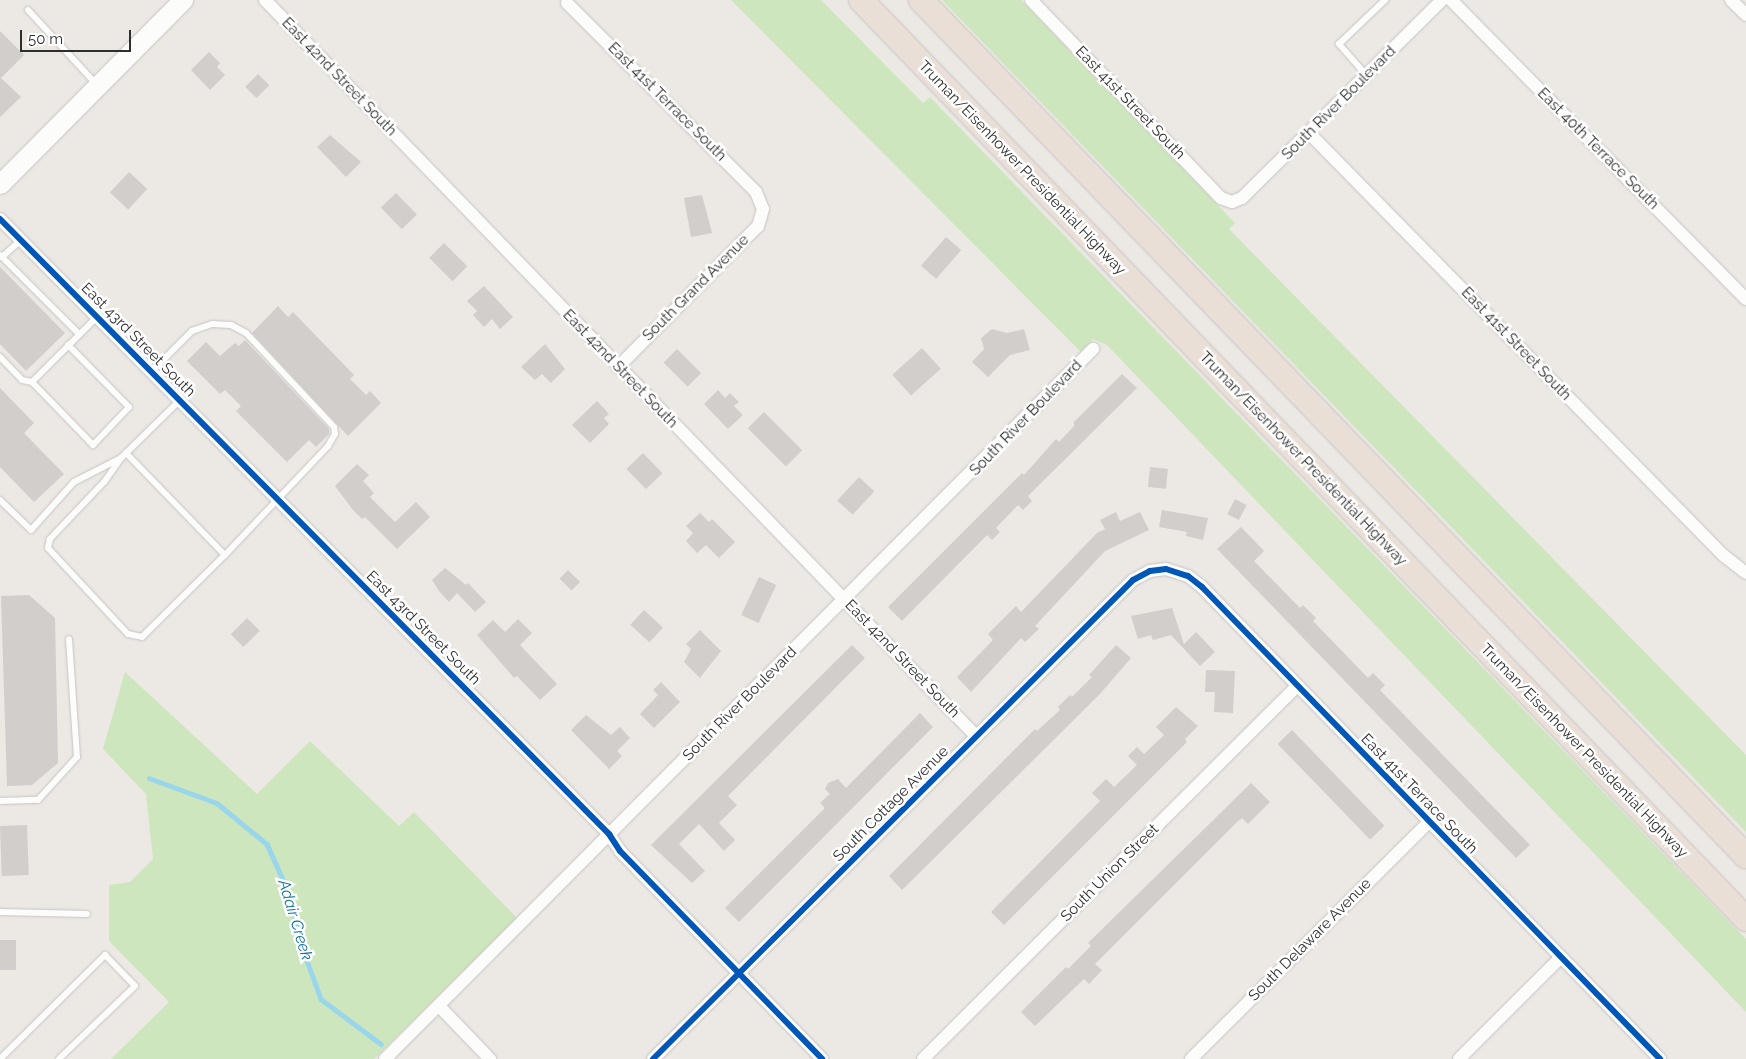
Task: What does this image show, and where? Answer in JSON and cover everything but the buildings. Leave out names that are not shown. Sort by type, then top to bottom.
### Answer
[{"type":"highway","name":"Truman/Eisenhower Presidential Highway","points":[[861,0],[1746,919]]},
{"type":"highway","points":[[921,0],[1746,856]]},
{"type":"main road","points":[[0,184],[183,0]]},
{"type":"street","name":"East 42nd Street South","points":[[265,0],[976,736]]},
{"type":"street","name":"East 41st Street South","points":[[1032,0],[1221,198],[1232,202]]},
{"type":"street","name":"South River Boulevard","points":[[1232,202],[1242,198],[1442,0]]},
{"type":"street","name":"East 40th Terrace South","points":[[1451,0],[1746,299]]},
{"type":"street","points":[[1731,0],[1746,15]]},
{"type":"street","name":"East 41st Terrace South","points":[[567,3],[756,192],[761,204]]},
{"type":"street","name":"East 41st Street South","points":[[1309,133],[1722,555],[1746,573]]},
{"type":"street","name":"South Grand Avenue","points":[[618,367],[758,226],[763,209],[761,204]]},
{"type":"street","name":"East 43rd Street South","points":[[0,219],[609,834],[620,851],[822,1059]]},
{"type":"street","name":"South River Boulevard","points":[[385,1059],[845,600],[1093,349]]},
{"type":"street","name":"East 41st Terrace South","points":[[1150,571],[1166,569],[1180,572],[1202,587],[1660,1059]]},
{"type":"street","name":"South Cottage Avenue","points":[[653,1059],[1132,580],[1150,571]]},
{"type":"street","name":"South Union Street","points":[[923,1059],[1297,686]]},
{"type":"street","name":"South Delaware Avenue","points":[[1191,1059],[1429,822]]},
{"type":"street","points":[[1459,1059],[1561,957]]},
{"type":"street","points":[[439,1006],[490,1059]]},
{"type":"lane","points":[[1366,76],[1339,44],[1385,0]]},
{"type":"lane","points":[[28,10],[98,86]]},
{"type":"lane","points":[[21,240],[1,256],[79,334]]},
{"type":"lane","points":[[32,382],[97,317]]},
{"type":"lane","points":[[151,372],[192,331],[212,324],[231,325],[246,333],[334,427],[335,434],[328,446],[276,498],[225,555],[142,637],[128,634],[48,548],[50,539],[124,456],[180,400]]},
{"type":"lane","points":[[0,357],[22,380],[32,382],[93,445],[129,406],[68,345]]},
{"type":"lane","points":[[0,500],[31,530],[74,482],[124,456]]},
{"type":"lane","points":[[124,456],[225,555]]},
{"type":"lane","points":[[0,801],[38,800],[78,757],[69,639]]},
{"type":"lane","points":[[0,912],[87,914]]},
{"type":"lane","points":[[0,1059],[105,955],[135,986],[59,1059]]},
{"type":"green space","points":[[731,0],[821,0],[923,103],[930,97],[1746,939],[1746,1012],[1107,345],[1093,339],[1081,352]]},
{"type":"green space","points":[[942,0],[1021,0],[1235,223],[1229,229],[1746,755],[1746,832]]},
{"type":"green space","points":[[125,672],[257,794],[310,741],[399,826],[414,812],[517,918],[374,1059],[111,1059],[169,1002],[109,941],[109,885],[130,882],[153,859],[146,794],[103,749]]},
{"type":"waterway","name":"Adair Creek","points":[[149,778],[217,803],[267,844],[290,895],[302,947],[321,999],[381,1044]]},
{"type":"cycle path","points":[[0,219],[609,834],[620,851],[822,1059]]},
{"type":"cycle path","points":[[653,1059],[1133,580],[1150,571],[1166,569],[1188,576],[1202,587],[1660,1059]]}]
